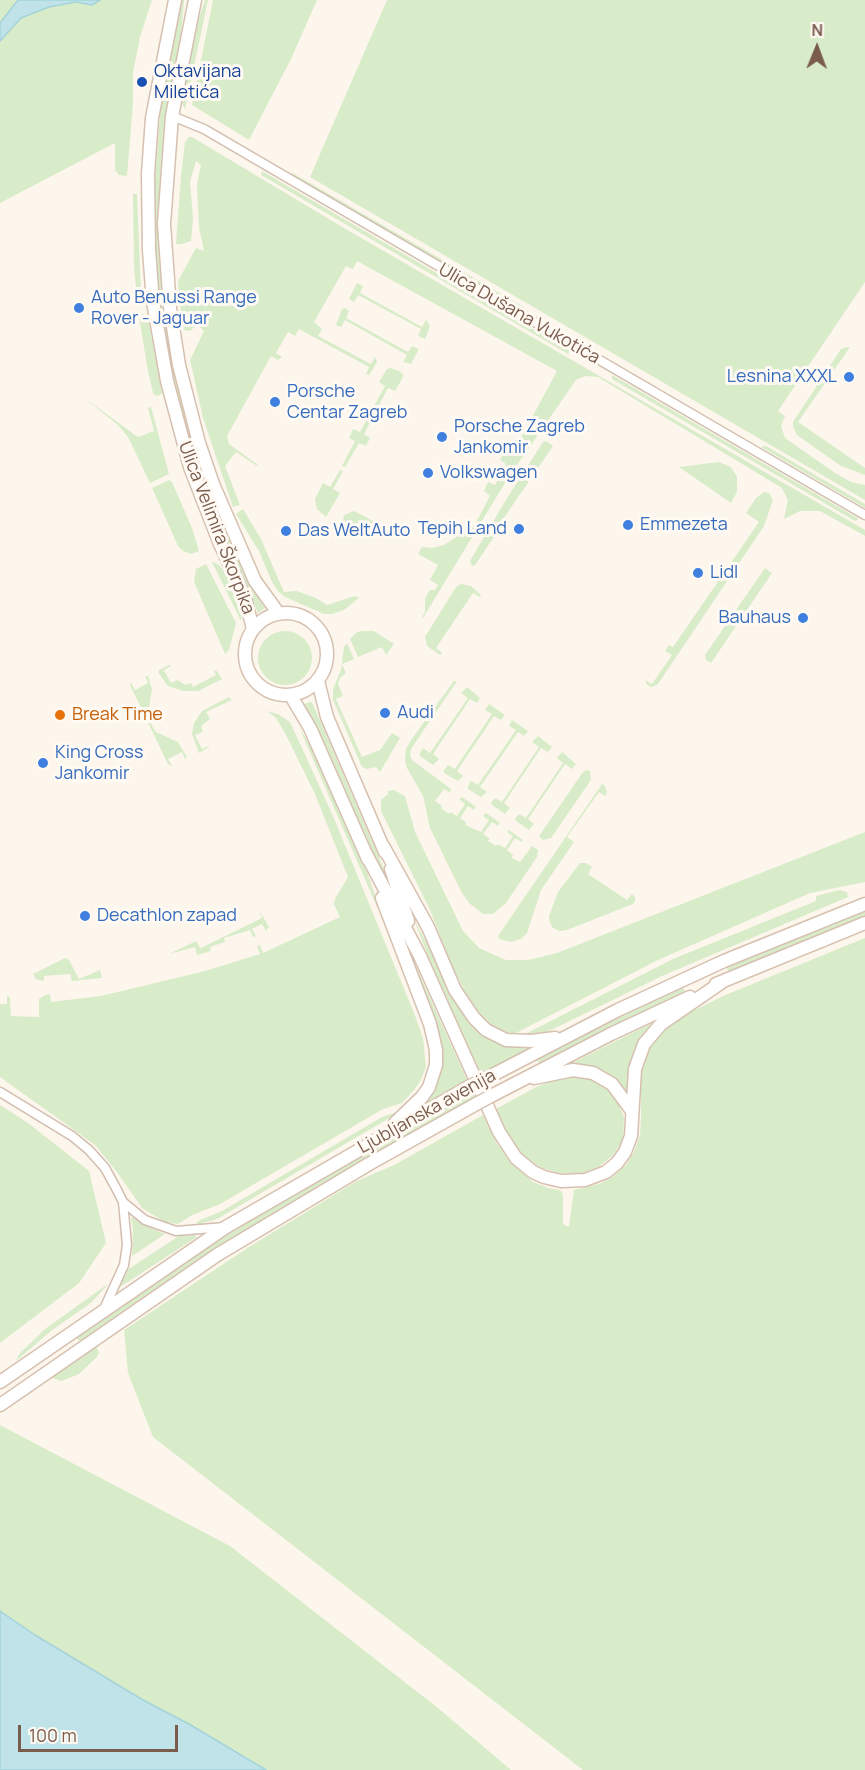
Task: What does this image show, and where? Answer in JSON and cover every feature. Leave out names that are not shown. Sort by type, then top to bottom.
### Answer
[{"type":"main road","name":"Ulica Velimira Škorpika","points":[[174,0],[152,118],[148,163],[148,238],[153,302],[167,381],[190,467],[213,528],[245,598],[253,628]]},
{"type":"main road","name":"Ulica Velimira Škorpika","points":[[195,0],[172,116],[164,224],[170,308],[179,365],[199,443],[225,514],[255,581],[279,614]]},
{"type":"main road","points":[[289,613],[308,620],[323,637],[327,652],[326,665],[318,681],[305,691],[291,696],[266,691],[255,683],[244,660],[245,648],[253,628],[265,619],[279,614],[289,613]]},
{"type":"main road","points":[[318,681],[327,717],[383,846],[420,956]]},
{"type":"main road","points":[[291,696],[310,728],[365,852],[430,1024],[437,1058],[435,1073],[426,1092],[379,1138]]},
{"type":"main road","points":[[383,846],[428,927],[459,996],[480,1025],[492,1034],[511,1041],[567,1036]]},
{"type":"main road","points":[[365,852],[420,956],[499,1132],[516,1158],[527,1168],[544,1177],[561,1181],[585,1180],[606,1172],[617,1163],[628,1146],[632,1131],[635,1069],[644,1044],[661,1024],[722,982]]},
{"type":"main road","name":"Ljubljanska avenija","points":[[0,1382],[226,1227],[470,1086],[567,1036],[724,961],[865,904]]},
{"type":"main road","name":"Ljubljanska avenija","points":[[0,1406],[217,1256],[369,1164],[490,1096],[611,1034],[722,982],[865,923]]},
{"type":"main road","points":[[518,1082],[565,1071],[580,1070],[593,1073],[612,1084],[632,1111]]},
{"type":"street","name":"Ulica Dušana Vukotića","points":[[172,116],[204,129],[865,515]]},
{"type":"street","points":[[0,1092],[72,1136],[89,1150],[105,1168],[123,1202],[127,1245],[124,1265],[104,1309]]},
{"type":"street","points":[[123,1202],[145,1220],[176,1231],[226,1227]]},
{"type":"green space","points":[[0,0],[152,0],[140,37],[133,72],[127,176],[119,175],[115,170],[115,143],[0,203]]},
{"type":"green space","points":[[181,0],[184,0],[181,37],[164,124],[159,193],[159,253],[166,325],[178,385],[191,438],[217,512],[214,513],[193,457],[168,363],[155,254],[154,194],[160,115],[168,60]]},
{"type":"green space","points":[[205,0],[208,0],[185,109],[180,99],[196,27]]},
{"type":"green space","points":[[213,0],[317,0],[291,59],[249,140],[192,105]]},
{"type":"green space","points":[[387,0],[865,0],[865,282],[778,411],[785,416],[781,426],[785,438],[835,473],[851,482],[865,485],[865,500],[310,177]]},
{"type":"green space","points":[[189,137],[865,530],[865,536],[820,511],[800,511],[784,519],[788,500],[782,488],[598,377],[585,376],[576,380],[508,478],[423,618],[425,598],[430,590],[435,590],[438,585],[430,580],[438,565],[418,554],[422,547],[432,548],[444,545],[455,538],[466,524],[473,528],[490,496],[484,491],[488,482],[495,485],[506,464],[500,460],[508,445],[515,449],[557,371],[357,261],[353,269],[346,266],[314,322],[322,329],[318,336],[371,364],[375,357],[377,362],[369,375],[366,374],[369,367],[299,329],[295,336],[288,332],[276,353],[282,357],[278,360],[271,356],[227,436],[229,444],[258,465],[236,452],[225,466],[240,505],[233,507],[203,418],[190,360],[204,331],[197,325],[190,331],[184,330],[181,312],[178,281],[196,248],[204,251],[199,228],[197,185],[201,165],[196,161],[190,182],[193,218],[191,241],[176,244],[185,142]]},
{"type":"green space","points":[[262,171],[570,351],[568,354],[261,175]]},
{"type":"green space","points":[[291,172],[527,309],[503,299],[306,185]]},
{"type":"green space","points":[[133,194],[137,194],[141,292],[137,299],[134,267]]},
{"type":"green space","points":[[357,283],[363,286],[360,293],[422,327],[426,320],[430,326],[425,339],[418,336],[421,329],[358,295],[354,302],[349,299]]},
{"type":"green space","points":[[342,309],[349,311],[346,318],[408,352],[412,346],[418,349],[411,364],[403,362],[407,355],[345,320],[341,327],[336,325]]},
{"type":"green space","points":[[143,314],[148,318],[161,386],[162,393],[156,396],[153,393],[147,366],[139,316]]},
{"type":"green space","points":[[850,347],[798,422],[865,468],[865,475],[841,466],[797,435],[793,427],[793,422],[841,349]]},
{"type":"green space","points":[[391,368],[401,372],[402,379],[395,391],[388,388],[364,434],[370,438],[366,446],[359,443],[345,467],[342,466],[355,441],[349,438],[353,429],[360,432],[385,386],[379,382],[387,369]]},
{"type":"green space","points":[[612,375],[859,519],[855,521],[612,379]]},
{"type":"green space","points":[[83,397],[138,437],[154,431],[148,408],[151,407],[169,474],[150,483],[128,437],[118,425]]},
{"type":"green space","points":[[546,441],[553,446],[497,528],[496,534],[472,566],[470,561],[504,503],[543,442]]},
{"type":"green space","points":[[766,446],[865,504],[865,508],[761,447]]},
{"type":"green space","points":[[719,462],[731,467],[737,477],[737,492],[731,503],[679,467]]},
{"type":"green space","points":[[340,470],[343,471],[333,489],[340,493],[326,517],[317,509],[315,499],[323,483],[330,487]]},
{"type":"green space","points":[[169,480],[172,482],[192,528],[199,551],[191,554],[178,546],[152,488]]},
{"type":"green space","points":[[764,492],[769,493],[773,500],[764,526],[658,684],[652,687],[647,685],[645,680],[652,684],[672,655],[665,651],[669,645],[673,647],[759,522],[746,513],[756,498]]},
{"type":"green space","points":[[243,509],[261,539],[284,592],[297,591],[327,605],[355,596],[359,598],[344,610],[324,614],[285,597],[272,582],[259,551],[236,514]]},
{"type":"green space","points":[[354,511],[375,522],[368,536],[343,522],[344,515]]},
{"type":"green space","points":[[220,520],[250,583],[265,608],[258,613],[218,522]]},
{"type":"green space","points":[[212,562],[218,564],[229,576],[242,614],[241,621]]},
{"type":"green space","points":[[206,564],[236,623],[229,650],[225,654],[194,582],[196,569]]},
{"type":"green space","points":[[765,568],[772,573],[711,663],[706,660],[705,655]]},
{"type":"green space","points":[[461,584],[471,586],[481,595],[480,597],[473,593],[436,648],[442,653],[440,655],[427,646],[425,637],[456,587]]},
{"type":"green space","points":[[285,631],[295,633],[304,639],[310,648],[312,658],[310,668],[304,677],[295,683],[285,685],[275,683],[266,677],[260,668],[258,658],[260,648],[266,639],[275,633]]},
{"type":"green space","points":[[374,631],[394,644],[386,655],[382,647],[358,657],[350,639],[357,632]]},
{"type":"green space","points":[[347,643],[354,659],[342,664],[346,673],[340,678],[338,684],[343,696],[336,699],[362,757],[380,750],[392,733],[400,738],[380,772],[376,767],[367,769],[362,767],[333,700],[333,689],[341,670],[344,647]]},
{"type":"green space","points":[[171,666],[164,670],[171,683],[178,680],[185,685],[191,683],[193,687],[216,675],[214,671],[216,670],[222,679],[198,691],[183,691],[168,686],[158,672]]},
{"type":"green space","points":[[145,676],[148,676],[152,689],[148,714],[152,726],[156,732],[178,742],[187,757],[185,759],[182,752],[168,759],[172,766],[168,764],[130,685],[131,683],[135,690],[148,683]]},
{"type":"green space","points":[[454,681],[457,681],[411,749],[410,755],[412,760],[451,789],[450,793],[444,789],[435,801],[449,814],[450,812],[457,816],[465,804],[459,799],[462,797],[476,807],[474,810],[468,806],[460,818],[466,822],[465,825],[481,832],[489,820],[483,816],[486,813],[500,823],[498,826],[492,822],[483,834],[490,839],[488,841],[505,848],[513,836],[507,832],[509,830],[523,840],[522,842],[515,838],[507,850],[513,855],[512,858],[520,862],[532,846],[538,850],[537,857],[506,903],[493,914],[483,914],[469,903],[462,893],[430,828],[423,796],[405,760],[406,749],[411,740]]},
{"type":"green space","points":[[467,687],[480,698],[477,703],[470,699],[433,754],[439,759],[433,765],[420,756],[420,753],[423,748],[430,753],[468,698],[461,693]]},
{"type":"green space","points":[[229,697],[232,700],[206,712],[210,719],[201,726],[203,732],[195,735],[202,749],[209,747],[199,753],[192,734],[194,723],[202,711]]},
{"type":"green space","points":[[312,702],[394,892],[390,894],[324,747],[303,707],[304,704]]},
{"type":"green space","points":[[489,704],[505,715],[501,720],[494,716],[457,771],[463,776],[458,781],[444,773],[444,770],[448,765],[455,769],[492,714],[485,710]]},
{"type":"green space","points":[[267,711],[278,714],[290,722],[333,816],[414,1013],[423,1038],[426,1067],[421,1080],[402,1103],[383,1109],[220,1204],[192,1215],[178,1224],[165,1222],[142,1208],[95,1145],[0,1077],[0,1004],[7,1004],[7,996],[10,997],[11,1016],[39,1017],[39,999],[45,995],[50,994],[51,1002],[101,996],[205,971],[260,954],[257,946],[260,945],[263,953],[340,917],[334,904],[335,899],[348,877],[315,794],[285,733],[276,718]]},
{"type":"green space","points":[[512,720],[528,731],[524,736],[518,732],[480,787],[487,792],[481,797],[468,789],[468,786],[471,781],[478,785],[516,730],[509,726]]},
{"type":"green space","points":[[299,727],[315,754],[367,872],[380,909],[377,907]]},
{"type":"green space","points":[[538,736],[552,747],[548,752],[541,748],[504,803],[510,808],[505,814],[491,803],[495,798],[502,802],[539,747],[532,742]]},
{"type":"green space","points":[[562,752],[576,764],[572,769],[565,764],[528,819],[534,824],[529,830],[515,819],[519,814],[526,818],[563,763],[557,758]]},
{"type":"green space","points":[[586,770],[590,771],[591,780],[551,838],[543,840],[539,836]]},
{"type":"green space","points":[[602,784],[607,792],[605,796],[599,792],[567,837],[574,842],[541,890],[527,933],[521,939],[511,942],[499,939],[498,936]]},
{"type":"green space","points":[[394,790],[405,796],[415,832],[463,931],[479,948],[506,960],[528,960],[557,953],[865,832],[865,882],[810,893],[658,960],[512,1034],[496,1028],[482,1017],[464,990],[430,910],[381,811],[381,800],[388,794],[388,791]]},
{"type":"green space","points":[[580,863],[586,863],[592,867],[588,874],[627,900],[632,894],[635,901],[633,904],[560,931],[553,928],[549,916],[558,892]]},
{"type":"green space","points":[[839,890],[847,892],[848,897],[662,976],[547,1032],[535,1036],[519,1037],[673,959],[816,901],[816,896]]},
{"type":"green space","points":[[259,910],[269,927],[266,931],[262,924],[252,929],[256,936],[253,937],[250,930],[224,938],[225,942],[210,947],[211,951],[197,955],[195,947],[169,954],[196,941],[200,948],[203,947],[262,918]]},
{"type":"green space","points":[[865,910],[865,917],[729,972],[726,967]]},
{"type":"green space","points":[[413,917],[458,1004],[468,1018],[532,1048],[480,1073]]},
{"type":"green space","points":[[395,920],[467,1080],[423,1106],[439,1076]]},
{"type":"green space","points":[[865,938],[865,1770],[583,1770],[153,1437],[128,1373],[124,1330],[249,1247],[355,1182],[396,1164],[483,1115],[496,1142],[511,1163],[533,1182],[560,1190],[563,1194],[563,1224],[569,1227],[574,1190],[599,1184],[611,1178],[626,1165],[634,1152],[640,1135],[641,1068],[647,1051],[658,1035],[689,1013],[723,996]]},
{"type":"green space","points":[[65,958],[69,960],[79,979],[100,970],[102,978],[72,981],[70,974],[44,976],[44,981],[36,979],[33,974]]},
{"type":"green space","points":[[683,987],[686,993],[541,1063],[537,1061],[543,1055]]},
{"type":"green space","points":[[654,1022],[645,1031],[634,1050],[630,1066],[629,1094],[607,1073],[589,1066],[570,1064]]},
{"type":"green space","points":[[579,1076],[593,1079],[615,1096],[624,1117],[623,1141],[612,1156],[600,1166],[582,1173],[560,1173],[541,1168],[521,1154],[496,1109],[536,1087],[559,1078]]},
{"type":"green space","points":[[487,1084],[490,1086],[489,1091],[83,1340],[77,1339],[77,1335],[136,1294],[276,1204]]},
{"type":"green space","points":[[0,1105],[28,1123],[89,1171],[106,1243],[79,1283],[0,1343]]},
{"type":"green space","points":[[403,1110],[217,1219],[196,1225],[198,1221],[222,1211],[382,1117]]},
{"type":"green space","points":[[134,1217],[146,1226],[165,1234],[132,1256],[131,1218]]},
{"type":"green space","points":[[195,1235],[197,1237],[120,1287],[127,1270],[179,1236]]},
{"type":"green space","points":[[109,1283],[92,1302],[51,1331],[16,1361],[19,1354],[45,1329]]},
{"type":"green space","points":[[96,1347],[99,1352],[97,1357],[79,1374],[62,1381],[52,1378]]},
{"type":"green space","points":[[0,1425],[230,1546],[438,1708],[511,1770],[266,1770],[35,1635],[0,1611]]},
{"type":"water","points":[[18,0],[100,0],[92,5],[76,2],[49,7],[21,18],[0,41],[0,23]]},
{"type":"water","points":[[0,1611],[35,1635],[143,1700],[189,1724],[266,1770],[0,1770]]},
{"type":"place","name":"Oktavijana Miletića","points":[[142,82]]},
{"type":"place","name":"Auto Benussi Range Rover - Jaguar","points":[[79,308]]},
{"type":"place","name":"Lesnina XXXL","points":[[849,377]]},
{"type":"place","name":"Porsche Centar Zagreb","points":[[275,402]]},
{"type":"place","name":"Porsche Zagreb Jankomir","points":[[442,437]]},
{"type":"place","name":"Volkswagen","points":[[428,473]]},
{"type":"place","name":"Emmezeta","points":[[628,525]]},
{"type":"place","name":"Tepih Land","points":[[519,529]]},
{"type":"place","name":"Das WeltAuto","points":[[286,531]]},
{"type":"place","name":"Lidl","points":[[698,573]]},
{"type":"place","name":"Bauhaus","points":[[803,618]]},
{"type":"place","name":"Audi","points":[[385,713]]},
{"type":"place","name":"Break Time","points":[[60,715]]},
{"type":"place","name":"King Cross Jankomir","points":[[43,763]]},
{"type":"place","name":"Decathlon zapad","points":[[85,916]]}]
